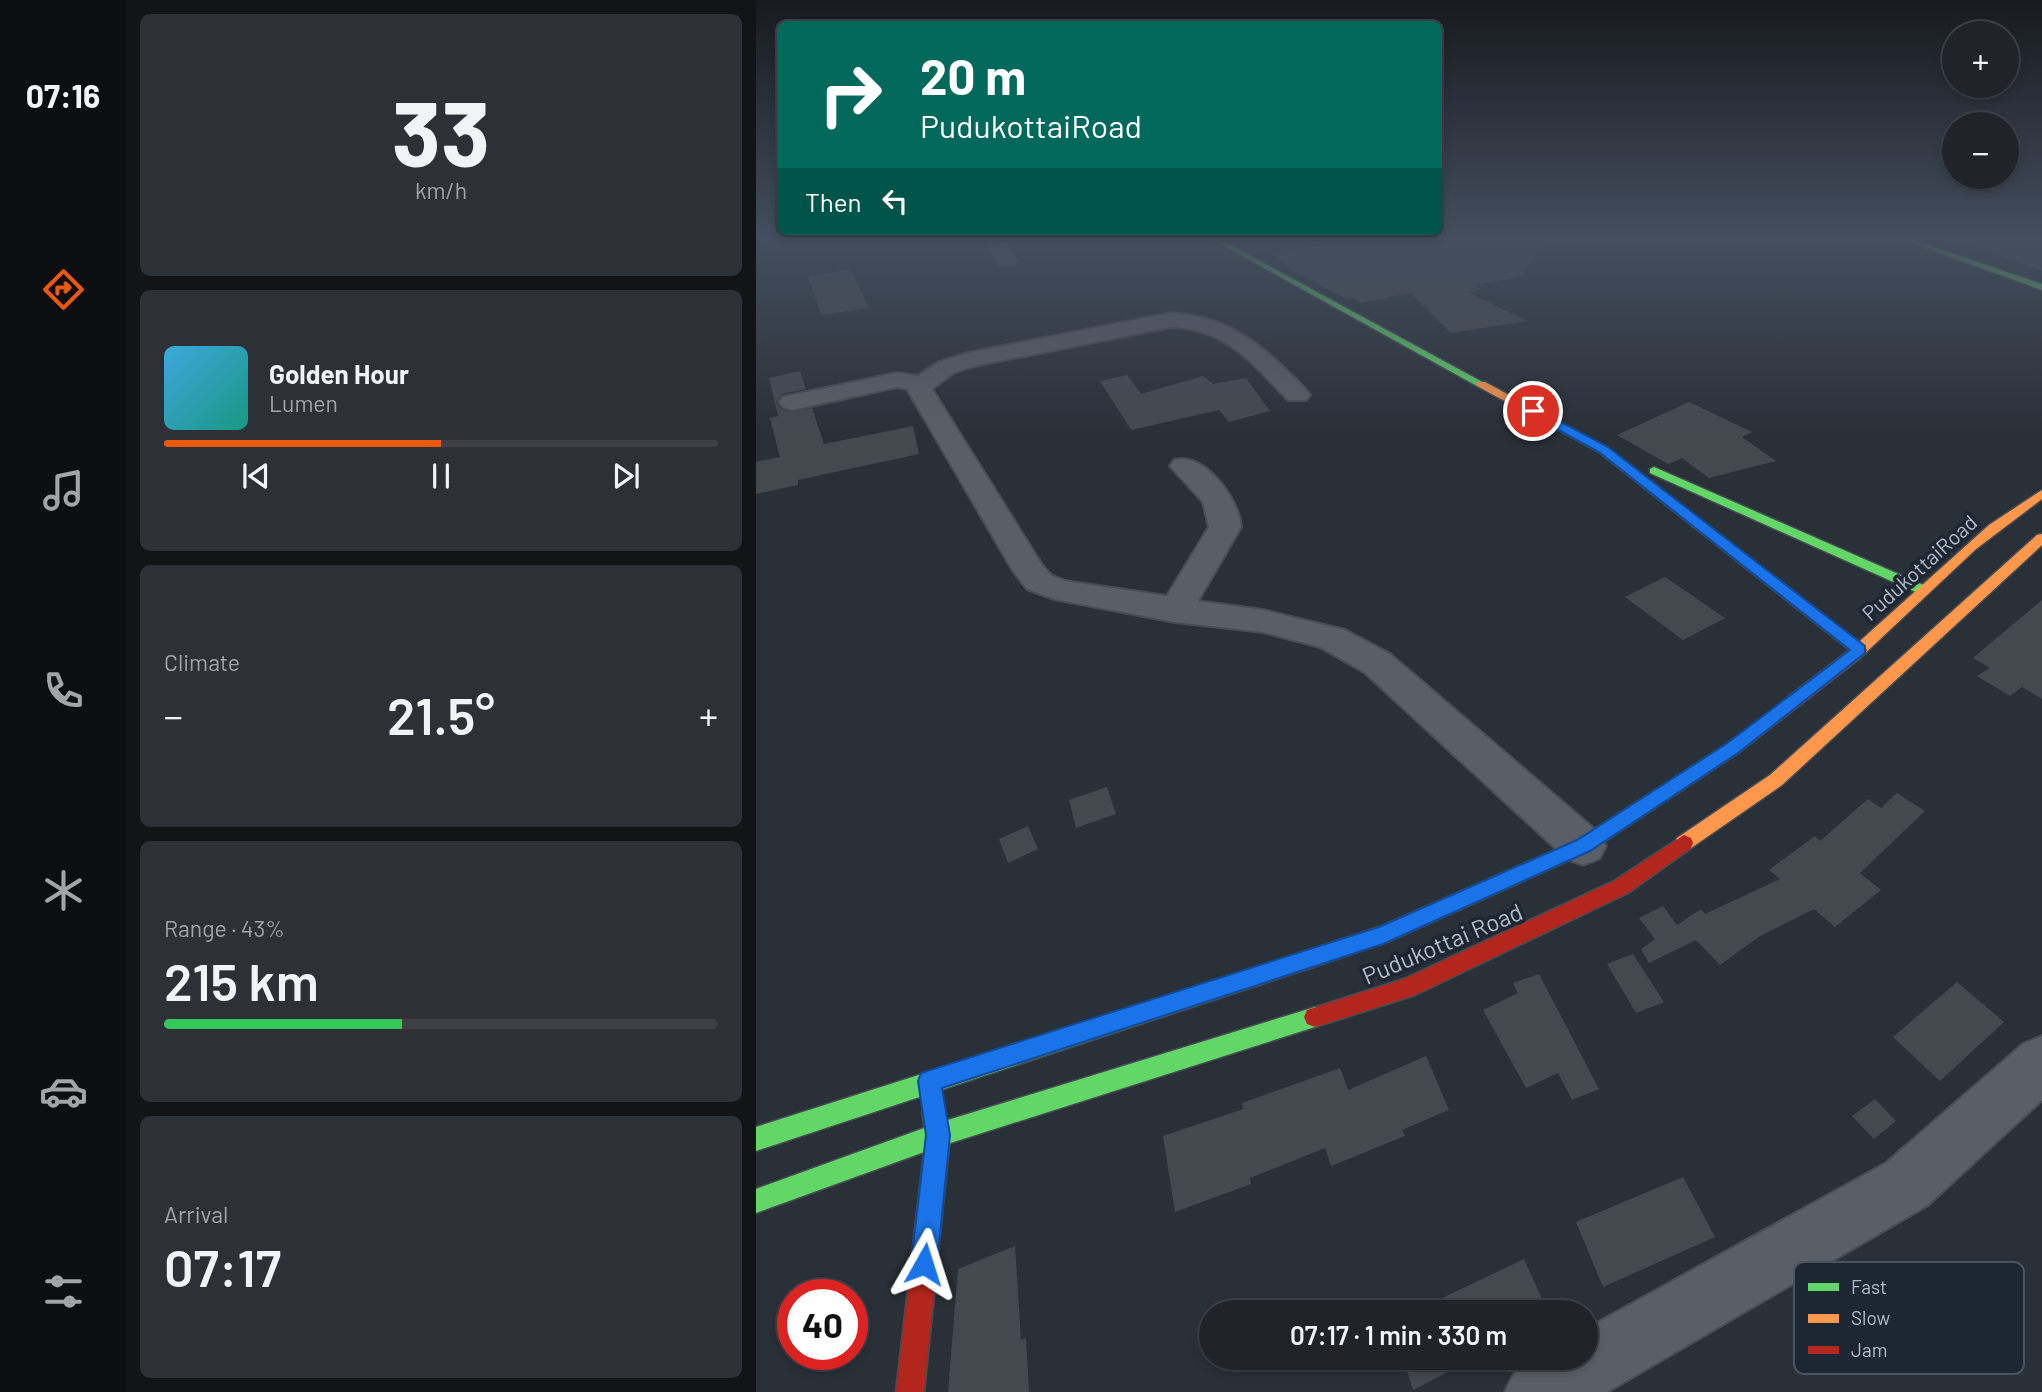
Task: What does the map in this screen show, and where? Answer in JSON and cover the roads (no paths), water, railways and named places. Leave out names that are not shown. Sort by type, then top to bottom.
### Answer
[{"type":"main road","points":[[1331,302],[1604,450],[1923,590]]},
{"type":"main road","points":[[1604,450],[1860,650]]},
{"type":"main road","name":"PudukottaiRoad","points":[[756,1139],[1383,935],[1584,846],[1732,749],[1860,650],[1923,590],[2020,507],[2042,494]]},
{"type":"main road","name":"Pudukottai Road","points":[[756,1201],[938,1135],[1408,988],[1621,887],[1776,780],[2038,548]]},
{"type":"main road","points":[[910,1392],[938,1135],[929,1081]]},
{"type":"street","points":[[920,386],[947,367],[990,354],[1181,320],[1222,330],[1249,347],[1297,396]]},
{"type":"street","points":[[792,402],[897,380],[911,380],[920,386],[1029,571],[1039,582],[1079,595],[1175,611],[1263,621],[1332,638],[1377,663],[1584,846]]},
{"type":"street","points":[[1175,611],[1226,527],[1226,512],[1218,499],[1184,466]]},
{"type":"street","points":[[1540,1392],[1907,1184],[2042,1063]]}]
